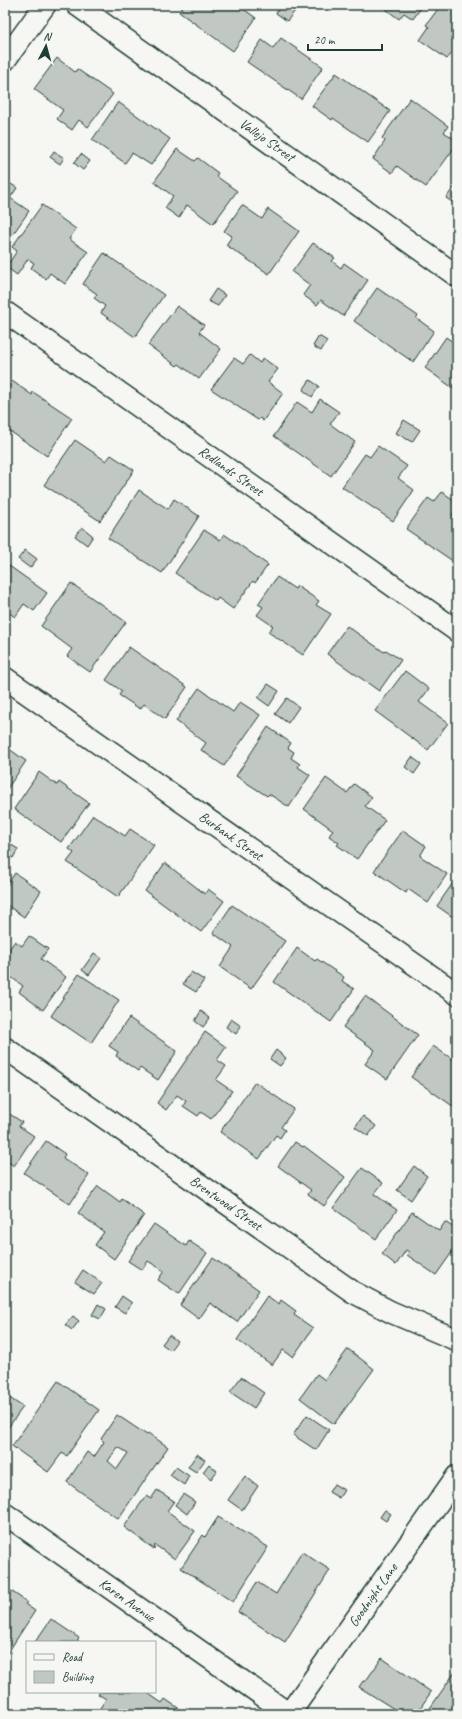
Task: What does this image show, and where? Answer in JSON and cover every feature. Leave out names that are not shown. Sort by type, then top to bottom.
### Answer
[{"type":"street","points":[[5,60],[45,5]]},
{"type":"street","name":"Vallejo Street","points":[[77,5],[457,276]]},
{"type":"street","name":"Redlands Street","points":[[5,312],[457,631]]},
{"type":"street","name":"Burbank Street","points":[[5,678],[457,994]]},
{"type":"street","name":"Brentwood Street","points":[[5,1048],[353,1292],[391,1312],[457,1340]]},
{"type":"street","name":"Goodnight Lane","points":[[289,1714],[457,1476]]},
{"type":"street","name":"Karen Avenue","points":[[5,1514],[289,1714]]},
{"type":"building","points":[[184,5],[238,5],[256,18],[233,51],[179,12]]},
{"type":"building","points":[[282,5],[296,5],[298,7],[287,21],[276,13]]},
{"type":"building","points":[[380,5],[423,5],[413,19],[404,13],[399,19]]},
{"type":"building","points":[[441,5],[457,5],[457,47],[447,59],[420,40],[429,27],[426,25]]},
{"type":"building","points":[[281,38],[323,67],[301,99],[247,62],[262,40],[273,48]]},
{"type":"building","points":[[57,58],[75,72],[77,69],[113,94],[88,127],[79,120],[72,130],[57,119],[63,110],[34,89]]},
{"type":"building","points":[[336,73],[390,111],[368,142],[333,118],[332,120],[312,106]]},
{"type":"building","points":[[410,98],[448,126],[444,132],[457,141],[457,144],[426,187],[397,166],[392,173],[373,159],[385,141],[382,138]]},
{"type":"building","points":[[118,102],[170,139],[151,165],[132,153],[125,163],[92,140]]},
{"type":"building","points":[[177,149],[195,161],[198,158],[218,173],[216,176],[237,191],[213,224],[187,205],[179,218],[165,208],[173,196],[154,182]]},
{"type":"building","points":[[54,151],[64,158],[60,164],[50,157]]},
{"type":"building","points":[[81,154],[90,161],[83,170],[74,163]]},
{"type":"building","points":[[5,180],[17,188],[10,198],[29,211],[6,244]]},
{"type":"building","points":[[457,183],[457,205],[446,198]]},
{"type":"building","points":[[42,205],[76,229],[69,239],[88,252],[65,284],[50,273],[46,279],[31,268],[34,263],[28,259],[17,275],[6,267],[17,251],[12,247]]},
{"type":"building","points":[[242,205],[262,219],[268,209],[299,231],[269,274],[226,245],[232,236],[224,231]]},
{"type":"building","points":[[313,243],[335,258],[332,261],[341,268],[344,263],[368,280],[343,316],[321,300],[317,305],[303,295],[310,285],[292,272]]},
{"type":"building","points":[[104,253],[164,295],[135,337],[101,313],[105,306],[94,298],[97,294],[83,284]]},
{"type":"building","points":[[377,288],[418,316],[416,318],[434,331],[413,362],[354,321]]},
{"type":"building","points":[[216,289],[225,295],[218,306],[208,301]]},
{"type":"building","points":[[177,306],[204,325],[199,332],[221,349],[199,379],[179,364],[177,366],[148,345]]},
{"type":"building","points":[[319,336],[327,341],[321,351],[313,346]]},
{"type":"building","points":[[446,337],[457,345],[457,391],[425,368]]},
{"type":"building","points":[[250,355],[260,363],[263,358],[278,369],[268,382],[283,393],[263,421],[260,418],[258,420],[211,389],[234,358],[243,364]]},
{"type":"building","points":[[310,380],[319,386],[312,397],[303,390]]},
{"type":"building","points":[[12,381],[32,395],[33,392],[72,418],[47,456],[5,428],[5,392]]},
{"type":"building","points":[[320,399],[339,412],[330,424],[355,442],[331,476],[274,436],[297,402],[312,412]]},
{"type":"building","points":[[404,420],[420,430],[412,442],[396,433]]},
{"type":"building","points":[[75,440],[106,461],[111,455],[134,470],[100,521],[44,485]]},
{"type":"building","points":[[378,446],[407,466],[398,478],[414,490],[393,521],[342,487],[365,454],[370,457]]},
{"type":"building","points":[[139,490],[168,509],[174,499],[199,516],[162,573],[108,538]]},
{"type":"building","points":[[442,492],[457,502],[457,508],[452,515],[457,518],[457,564],[406,529],[428,498],[434,502]]},
{"type":"building","points":[[82,527],[93,536],[87,545],[75,536]]},
{"type":"building","points":[[204,530],[220,540],[224,534],[268,565],[255,583],[253,581],[233,609],[218,598],[216,601],[175,573]]},
{"type":"building","points":[[25,550],[37,559],[30,568],[18,559]]},
{"type":"building","points":[[5,563],[47,593],[34,611],[24,604],[15,617],[5,610]]},
{"type":"building","points":[[277,577],[295,589],[297,586],[319,601],[316,605],[331,614],[303,655],[268,632],[273,626],[257,615],[263,607],[258,604]]},
{"type":"building","points":[[71,583],[126,622],[90,672],[67,656],[72,649],[41,626]]},
{"type":"building","points":[[347,626],[384,652],[386,650],[401,660],[379,691],[327,654]]},
{"type":"building","points":[[129,647],[187,687],[165,719],[144,704],[140,709],[119,695],[122,691],[106,680]]},
{"type":"building","points":[[405,671],[429,689],[419,702],[448,723],[428,750],[375,711]]},
{"type":"building","points":[[268,684],[279,691],[269,706],[258,698]]},
{"type":"building","points":[[199,688],[233,712],[240,702],[260,715],[224,766],[201,750],[206,743],[176,721]]},
{"type":"building","points":[[287,698],[299,707],[288,723],[275,714]]},
{"type":"building","points":[[268,727],[291,743],[288,748],[294,752],[291,758],[300,764],[298,767],[310,775],[289,807],[269,794],[267,796],[236,776]]},
{"type":"building","points":[[5,746],[26,761],[5,792]]},
{"type":"building","points":[[412,757],[421,764],[414,774],[405,767]]},
{"type":"building","points":[[39,772],[57,785],[59,782],[89,803],[61,842],[14,809]]},
{"type":"building","points":[[326,778],[347,793],[354,784],[372,797],[365,806],[385,820],[357,859],[337,845],[339,843],[329,836],[333,830],[304,809]]},
{"type":"building","points":[[93,815],[125,836],[130,829],[154,845],[118,897],[67,862],[74,853],[69,849]]},
{"type":"building","points":[[403,830],[426,846],[420,856],[447,874],[428,903],[408,889],[406,893],[374,871]]},
{"type":"building","points":[[8,843],[18,849],[13,858],[5,853],[5,847]]},
{"type":"building","points":[[165,863],[205,894],[208,889],[224,901],[201,932],[145,891]]},
{"type":"building","points":[[15,873],[41,891],[24,917],[5,904],[5,888]]},
{"type":"building","points":[[457,877],[457,920],[437,906]]},
{"type":"building","points":[[232,905],[285,941],[251,989],[220,967],[233,947],[213,933]]},
{"type":"building","points":[[29,936],[48,949],[41,959],[66,977],[43,1010],[19,992],[23,986],[5,971],[5,955],[15,941],[22,946]]},
{"type":"building","points":[[297,948],[315,961],[317,959],[344,977],[342,981],[354,989],[331,1022],[274,982]]},
{"type":"building","points":[[94,953],[101,958],[89,975],[82,970]]},
{"type":"building","points":[[191,972],[204,980],[196,992],[183,984]]},
{"type":"building","points":[[79,974],[119,1000],[91,1043],[51,1016]]},
{"type":"building","points":[[365,996],[418,1035],[387,1079],[365,1064],[375,1050],[343,1027]]},
{"type":"building","points":[[201,1011],[210,1018],[203,1027],[195,1021]]},
{"type":"building","points":[[129,1018],[177,1051],[158,1080],[140,1068],[138,1071],[116,1056],[118,1052],[109,1046]]},
{"type":"building","points":[[231,1019],[241,1026],[236,1034],[226,1027]]},
{"type":"building","points":[[205,1032],[226,1047],[217,1060],[226,1066],[216,1080],[232,1091],[211,1119],[201,1112],[198,1116],[183,1106],[186,1101],[177,1095],[166,1110],[157,1103]]},
{"type":"building","points":[[433,1046],[457,1062],[457,1109],[411,1077]]},
{"type":"building","points":[[276,1050],[286,1058],[280,1066],[270,1059]]},
{"type":"building","points":[[255,1082],[294,1109],[281,1127],[285,1130],[280,1138],[276,1135],[259,1159],[220,1132]]},
{"type":"building","points":[[5,1111],[22,1122],[19,1126],[34,1136],[14,1166],[5,1160]]},
{"type":"building","points":[[363,1116],[376,1126],[368,1136],[355,1127]]},
{"type":"building","points":[[46,1141],[65,1154],[63,1158],[89,1175],[70,1204],[24,1173]]},
{"type":"building","points":[[295,1142],[303,1147],[304,1146],[345,1177],[324,1206],[308,1194],[311,1190],[278,1166]]},
{"type":"building","points":[[414,1166],[427,1176],[411,1200],[397,1190]]},
{"type":"building","points":[[362,1168],[383,1183],[374,1194],[397,1210],[376,1239],[333,1208]]},
{"type":"building","points":[[98,1186],[120,1202],[122,1199],[144,1215],[114,1259],[95,1245],[104,1232],[78,1213]]},
{"type":"building","points":[[412,1212],[439,1231],[445,1222],[457,1230],[457,1245],[436,1275],[407,1255],[409,1252],[406,1250],[396,1265],[382,1254]]},
{"type":"building","points":[[154,1224],[186,1246],[189,1241],[207,1253],[179,1294],[158,1280],[164,1271],[148,1261],[142,1270],[128,1261]]},
{"type":"building","points":[[213,1258],[259,1290],[237,1322],[210,1303],[199,1319],[180,1305]]},
{"type":"building","points":[[83,1270],[102,1283],[94,1294],[75,1282]]},
{"type":"building","points":[[122,1296],[132,1303],[125,1313],[115,1307]]},
{"type":"building","points":[[267,1296],[279,1304],[281,1300],[296,1311],[294,1315],[313,1328],[293,1357],[283,1350],[272,1365],[237,1340]]},
{"type":"building","points":[[98,1304],[106,1309],[100,1319],[92,1315]]},
{"type":"building","points":[[73,1316],[79,1321],[72,1330],[65,1325]]},
{"type":"building","points":[[169,1335],[177,1341],[170,1350],[162,1344]]},
{"type":"building","points":[[348,1349],[374,1369],[334,1424],[300,1398],[317,1374],[325,1380]]},
{"type":"building","points":[[241,1377],[264,1393],[254,1408],[230,1392]]},
{"type":"building","points":[[58,1381],[99,1410],[67,1456],[62,1453],[48,1472],[12,1446]]},
{"type":"building","points":[[5,1395],[23,1407],[5,1432]]},
{"type":"building","points":[[117,1415],[147,1435],[148,1433],[168,1447],[118,1519],[67,1482],[87,1452],[94,1457],[104,1442],[101,1439]],"holes":[[[118,1447],[128,1453],[117,1469],[108,1461]]]},
{"type":"building","points":[[307,1415],[329,1430],[316,1450],[293,1435]]},
{"type":"building","points":[[197,1454],[205,1460],[196,1472],[188,1467]]},
{"type":"building","points":[[209,1464],[217,1471],[211,1479],[203,1472]]},
{"type":"building","points":[[176,1467],[189,1476],[184,1485],[170,1475]]},
{"type":"building","points":[[245,1476],[258,1486],[242,1510],[228,1500]]},
{"type":"building","points":[[334,1484],[344,1490],[339,1498],[329,1492]]},
{"type":"building","points":[[157,1490],[174,1501],[167,1511],[195,1531],[175,1559],[155,1545],[154,1549],[124,1527],[146,1496],[151,1499]]},
{"type":"building","points":[[183,1494],[195,1502],[187,1514],[175,1505]]},
{"type":"building","points":[[385,1510],[391,1514],[386,1521],[380,1517]]},
{"type":"building","points":[[218,1517],[268,1547],[233,1602],[181,1568],[203,1535],[205,1537]]},
{"type":"building","points":[[302,1552],[330,1570],[285,1642],[238,1612],[257,1582],[276,1594]]},
{"type":"building","points":[[5,1587],[27,1602],[25,1604],[35,1611],[5,1657]]},
{"type":"building","points":[[51,1619],[79,1638],[77,1640],[78,1641],[36,1641]]},
{"type":"building","points":[[382,1658],[431,1692],[416,1714],[402,1714],[359,1687],[363,1681],[365,1682]]},
{"type":"building","points":[[457,1669],[457,1714],[426,1714]]},
{"type":"building","points":[[147,1693],[162,1703],[165,1699],[187,1714],[103,1714],[104,1712],[100,1708],[106,1699],[98,1694]]}]
